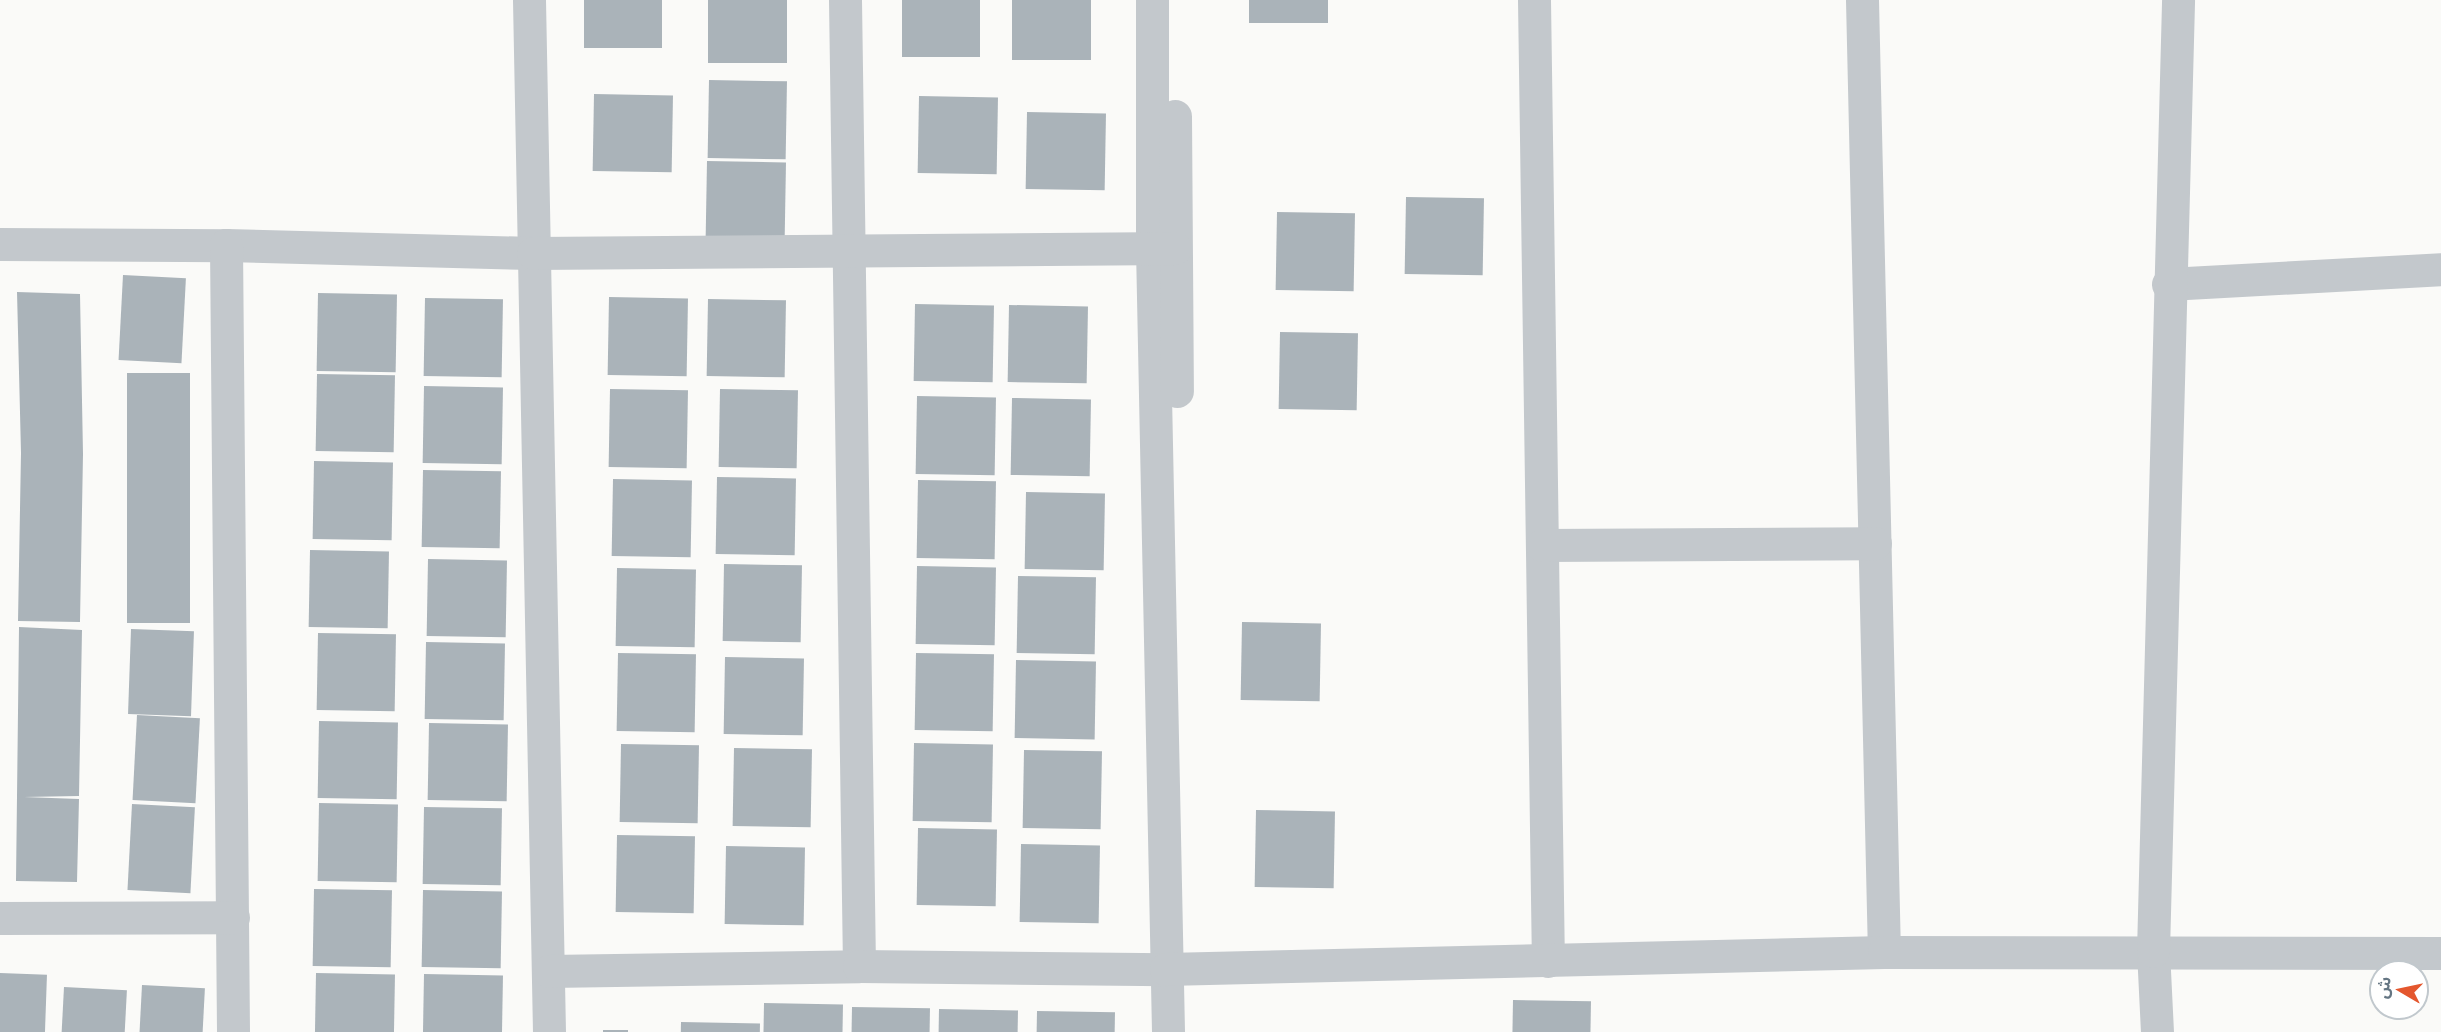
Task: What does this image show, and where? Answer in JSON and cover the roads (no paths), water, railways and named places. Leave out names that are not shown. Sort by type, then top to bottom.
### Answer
[{"type":"street","points":[[529,0],[549,1032]]},
{"type":"street","points":[[845,0],[846,250],[859,966]]},
{"type":"street","points":[[1152,0],[1163,248],[1175,969],[1168,1032]]},
{"type":"street","points":[[1163,248],[1174,0]]},
{"type":"street","points":[[1534,0],[1548,961]]},
{"type":"street","points":[[1862,0],[1884,952]]},
{"type":"street","points":[[2157,1032],[2154,951],[2168,284],[2178,0]]},
{"type":"street","points":[[0,244],[226,245],[533,254],[1163,248]]},
{"type":"street","points":[[226,245],[233,1032]]},
{"type":"street","points":[[2168,284],[2441,269]]},
{"type":"street","points":[[1542,545],[1875,543]]},
{"type":"street","points":[[0,918],[233,917]]},
{"type":"street","points":[[549,971],[859,966],[1175,969],[1884,952],[2441,953]]},
{"type":"street","points":[[1175,969],[1186,1032]]}]
